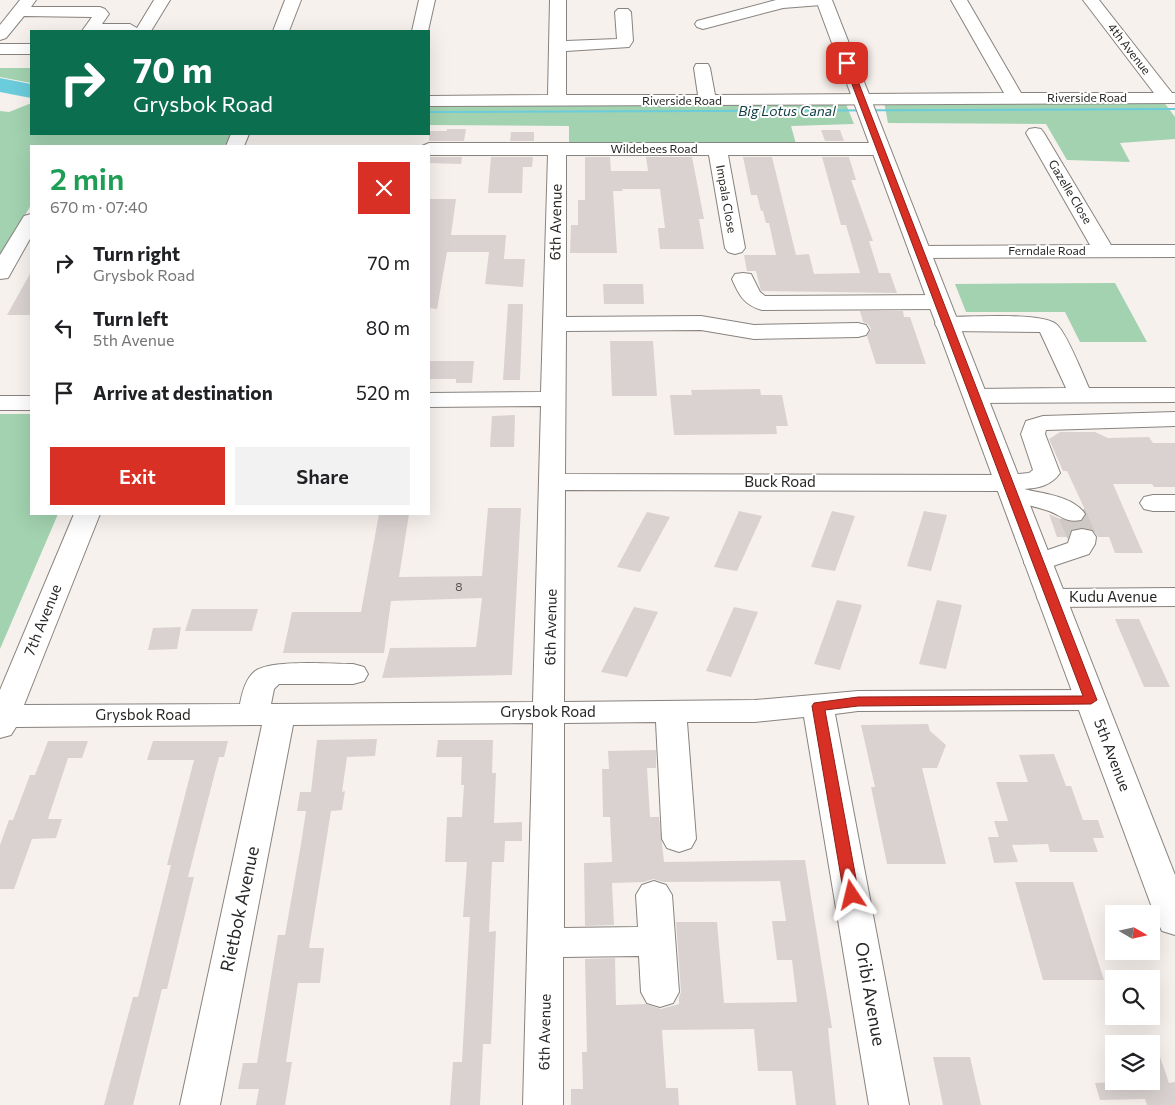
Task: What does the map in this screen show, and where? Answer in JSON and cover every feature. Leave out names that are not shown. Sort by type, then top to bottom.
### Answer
[{"type":"street","points":[[90,30],[136,30],[162,0]]},
{"type":"street","points":[[281,30],[293,0]]},
{"type":"street","points":[[420,30],[427,0]]},
{"type":"street","points":[[557,101],[558,0]]},
{"type":"street","points":[[704,24],[782,3],[822,0]]},
{"type":"street","name":"5th Avenue","points":[[822,0],[1175,921]]},
{"type":"street","points":[[959,0],[1016,99]]},
{"type":"street","name":"4th Avenue","points":[[1091,0],[1171,98]]},
{"type":"street","points":[[0,35],[24,6],[100,12],[101,14],[90,30]]},
{"type":"street","points":[[558,46],[623,44],[625,41],[623,12]]},
{"type":"street","points":[[0,49],[30,49]]},
{"type":"street","points":[[702,68],[707,100]]},
{"type":"street","name":"Riverside Road","points":[[430,101],[707,100],[864,108],[1016,99],[1171,98]]},
{"type":"street","name":"Gazelle Close","points":[[1035,134],[1104,251]]},
{"type":"street","name":"Wildebees Road","points":[[430,149],[880,149]]},
{"type":"street","name":"6th Avenue","points":[[543,1105],[557,149]]},
{"type":"street","name":"Impala Close","points":[[718,150],[735,248]]},
{"type":"street","points":[[0,273],[30,222]]},
{"type":"street","name":"Ferndale Road","points":[[919,252],[1175,251]]},
{"type":"street","points":[[743,279],[750,296],[762,303],[938,302]]},
{"type":"street","points":[[554,324],[701,323],[754,332],[858,330]]},
{"type":"street","points":[[946,324],[1031,324],[1047,327],[1051,331],[1081,396]]},
{"type":"street","points":[[975,396],[1081,396],[1175,402]]},
{"type":"street","points":[[430,400],[553,399]]},
{"type":"street","points":[[1010,489],[1036,480],[1047,473],[1033,434],[1035,426],[1043,423],[1175,402]]},
{"type":"street","points":[[0,403],[30,403]]},
{"type":"street","name":"Buck Road","points":[[553,482],[1010,489]]},
{"type":"street","points":[[1010,489],[1059,506],[1077,526],[1081,544],[1078,548],[1038,564]]},
{"type":"street","name":"7th Avenue","points":[[2,721],[86,515]]},
{"type":"street","name":"Kudu Avenue","points":[[1050,598],[1175,597]]},
{"type":"street","name":"Rietbok Avenue","points":[[200,1105],[267,713],[261,683],[267,676],[276,674],[353,674]]},
{"type":"street","name":"Grysbok Road","points":[[2,721],[267,713],[762,711],[858,701],[1091,700]]},
{"type":"street","name":"Oribi Avenue","points":[[818,706],[890,1105]]},
{"type":"street","points":[[672,712],[680,839]]},
{"type":"street","points":[[654,895],[660,992]]},
{"type":"street","points":[[546,942],[656,941]]},
{"type":"green space","points":[[0,68],[30,68],[30,83],[0,77]]},
{"type":"green space","points":[[1163,101],[1175,117],[1175,139],[1120,143],[1130,162],[1067,160],[1046,124],[888,123],[884,102]]},
{"type":"green space","points":[[30,104],[30,135],[230,135],[224,145],[30,145],[30,207],[0,257],[0,111],[9,112]]},
{"type":"green space","points":[[430,104],[846,104],[854,124],[791,126],[796,144],[569,144],[569,126],[430,125]]},
{"type":"green space","points":[[1115,283],[1147,342],[1080,342],[1065,312],[966,312],[955,284]]},
{"type":"green space","points":[[0,414],[30,414],[30,515],[58,515],[0,649]]},
{"type":"building","points":[[447,129],[466,129],[464,141],[429,141],[430,131],[447,131]]},
{"type":"building","points":[[821,130],[840,130],[844,141],[825,141]]},
{"type":"building","points":[[511,132],[534,132],[534,141],[510,141]]},
{"type":"building","points":[[430,157],[462,157],[461,164],[430,163]]},
{"type":"building","points":[[491,157],[533,157],[532,167],[523,167],[522,193],[488,193]]},
{"type":"building","points":[[585,157],[610,157],[611,171],[648,171],[646,157],[692,157],[704,219],[699,219],[704,249],[660,249],[658,228],[665,228],[660,189],[622,189],[623,191],[613,191],[617,253],[570,253],[571,225],[578,225],[578,200],[585,200]]},
{"type":"building","points":[[743,157],[772,157],[796,255],[809,254],[814,274],[860,273],[846,225],[841,225],[822,157],[849,157],[856,180],[851,180],[873,241],[869,241],[879,273],[890,273],[897,293],[761,291],[756,271],[747,271],[744,255],[776,255],[769,223],[766,223],[757,195],[751,195]]},
{"type":"building","points":[[430,199],[456,199],[451,235],[506,235],[504,259],[525,259],[523,287],[485,284],[489,252],[447,252],[437,309],[430,308]]},
{"type":"building","points":[[30,274],[30,315],[7,315]]},
{"type":"building","points":[[603,284],[643,284],[644,304],[604,304]]},
{"type":"building","points":[[508,304],[523,304],[520,380],[503,380]]},
{"type":"building","points":[[860,311],[903,311],[904,317],[910,317],[926,364],[876,364],[867,336],[871,329],[868,324],[863,322]]},
{"type":"building","points":[[610,341],[653,341],[657,396],[612,396]]},
{"type":"building","points":[[430,361],[474,361],[472,383],[456,383],[456,379],[430,379]]},
{"type":"building","points":[[760,389],[761,395],[782,395],[788,426],[776,426],[777,434],[674,435],[670,395],[692,395],[691,390]]},
{"type":"building","points":[[515,415],[514,447],[490,447],[492,416]]},
{"type":"building","points":[[1060,432],[1095,432],[1108,438],[1149,437],[1153,443],[1175,443],[1175,487],[1154,487],[1152,484],[1113,484],[1143,553],[1115,553],[1109,537],[1098,537],[1092,529],[1082,527],[1072,529],[1068,537],[1057,537],[1049,514],[1067,522],[1076,523],[1083,521],[1087,514],[1067,471],[1063,471],[1049,439]]},
{"type":"building","points":[[488,508],[521,508],[512,675],[382,678],[390,648],[476,647],[482,598],[391,601],[384,653],[283,653],[292,612],[361,612],[379,515],[409,515],[399,577],[482,576]]},
{"type":"building","points":[[739,511],[762,516],[737,571],[714,567]]},
{"type":"building","points":[[832,511],[855,516],[835,571],[811,567]]},
{"type":"building","points":[[924,511],[947,515],[931,571],[907,566]]},
{"type":"building","points":[[647,512],[670,517],[640,572],[617,567]]},
{"type":"building","points":[[837,600],[862,605],[840,670],[814,664]]},
{"type":"building","points":[[937,600],[962,605],[946,669],[919,664]]},
{"type":"building","points":[[634,607],[658,612],[627,677],[601,672]]},
{"type":"building","points":[[734,607],[758,612],[731,677],[706,671]]},
{"type":"building","points":[[192,609],[258,609],[252,631],[185,631]]},
{"type":"building","points":[[1115,619],[1139,619],[1170,687],[1144,687]]},
{"type":"building","points":[[181,627],[177,649],[148,650],[153,628]]},
{"type":"building","points":[[928,724],[930,731],[946,745],[937,768],[922,768],[946,864],[887,864],[871,787],[875,787],[861,725]]},
{"type":"building","points":[[377,739],[375,756],[347,757],[342,792],[345,791],[342,810],[331,811],[309,948],[324,948],[320,983],[298,983],[286,1062],[292,1062],[285,1105],[256,1105],[259,1089],[238,1089],[243,1063],[257,1063],[278,935],[285,935],[301,844],[306,811],[297,811],[300,792],[311,792],[317,740]]},
{"type":"building","points":[[438,740],[493,740],[492,773],[496,773],[494,823],[522,822],[522,841],[505,841],[504,862],[492,862],[489,932],[496,931],[491,1044],[483,1044],[480,1105],[450,1105],[453,1062],[462,1062],[470,917],[463,917],[467,862],[445,862],[447,817],[462,817],[464,785],[461,785],[462,757],[436,757]]},
{"type":"building","points":[[48,741],[88,741],[82,758],[68,758],[48,819],[62,819],[56,838],[32,839],[14,889],[0,889],[0,845],[9,820],[13,820],[30,775],[35,775]]},
{"type":"building","points":[[153,741],[228,741],[224,757],[219,757],[188,877],[194,877],[167,989],[162,989],[133,1105],[104,1105],[133,997],[138,997],[171,865],[167,865],[194,760],[147,760]]},
{"type":"building","points":[[656,750],[656,768],[647,768],[650,817],[659,817],[664,862],[805,860],[832,1028],[828,1028],[836,1105],[796,1105],[792,1071],[758,1071],[754,1029],[662,1030],[666,1088],[678,1088],[679,1105],[571,1105],[571,1089],[583,1089],[582,1052],[587,1052],[585,959],[615,958],[616,1005],[646,1004],[661,1009],[679,1004],[681,992],[676,922],[717,922],[724,1003],[797,1002],[792,960],[777,960],[772,921],[786,921],[780,881],[664,882],[653,879],[644,882],[612,883],[614,925],[585,926],[584,863],[612,862],[610,817],[603,817],[602,769],[609,769],[608,751]]},
{"type":"building","points":[[1054,754],[1066,786],[1071,786],[1083,820],[1098,820],[1104,838],[1093,838],[1098,852],[1050,852],[1048,844],[1012,845],[1018,862],[994,863],[988,837],[999,837],[994,821],[1008,821],[996,782],[1028,782],[1019,755]]},
{"type":"building","points":[[1015,882],[1073,882],[1104,980],[1043,980]]},
{"type":"building","points":[[933,1057],[970,1057],[981,1105],[943,1105]]},
{"type":"building","points":[[1160,1057],[1169,1083],[1175,1082],[1175,1105],[1147,1105],[1145,1099],[1100,1100],[1095,1083],[1105,1083],[1105,1090],[1160,1090]]},
{"type":"waterway","name":"Big Lotus Canal","points":[[0,85],[30,91]]},
{"type":"waterway","name":"Big Lotus Canal","points":[[430,112],[1175,109]]},
{"type":"tunnel","points":[[1072,514],[1082,537]]},
{"type":"route","points":[[847,63],[975,396],[1050,598],[1091,700],[858,701],[818,706],[852,895]]}]
